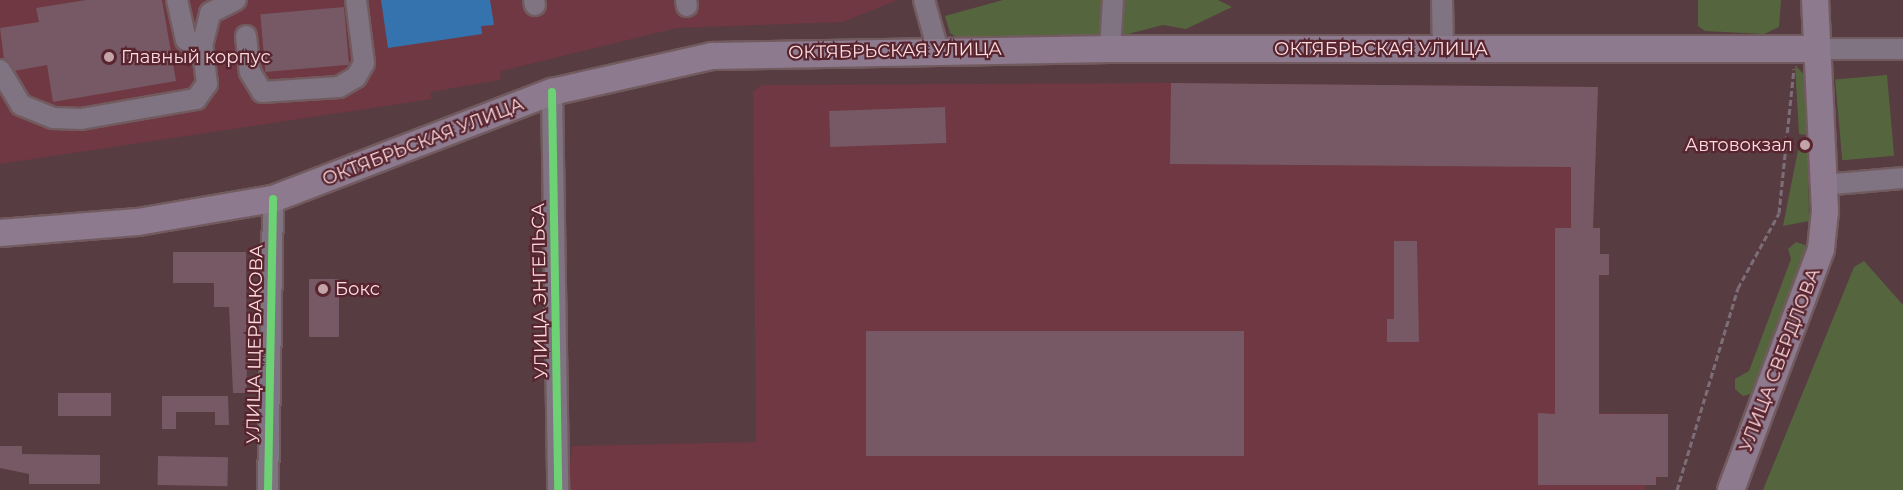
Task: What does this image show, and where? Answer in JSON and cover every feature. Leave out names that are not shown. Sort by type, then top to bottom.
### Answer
[{"type":"main road","name":"УЛИЦА СВЕРДЛОВА","points":[[1731,490],[1817,266],[1823,185],[1806,49],[1815,0]]},
{"type":"main road","name":"ОКТЯБРЬСКАЯ УЛИЦА","points":[[0,232],[138,222],[273,199],[552,92],[712,56],[938,50],[1806,49]]},
{"type":"street","points":[[177,0],[186,40],[202,46]]},
{"type":"street","points":[[0,70],[7,88],[30,111],[81,119],[201,96],[207,79],[202,46],[210,13],[236,0]]},
{"type":"street","points":[[246,36],[250,72],[262,92],[339,87],[356,78],[364,63],[356,0]]},
{"type":"street","points":[[1110,49],[1113,0]]},
{"type":"street","points":[[1442,0],[1443,49]]},
{"type":"street","points":[[928,1],[938,50]]},
{"type":"street","points":[[1806,49],[1903,49]]},
{"type":"street","name":"УЛИЦА ЭНГЕЛЬСА","points":[[552,92],[558,490]]},
{"type":"street","points":[[1823,185],[1903,178]]},
{"type":"street","name":"УЛИЦА ЩЕРБАКОВА","points":[[268,490],[273,199]]},
{"type":"path","points":[[1677,490],[1738,288],[1779,213],[1806,49]]},
{"type":"shaded area","points":[[0,0],[897,0],[843,22],[677,28],[501,71],[500,80],[430,92],[432,99],[0,164]]},
{"type":"shaded area","points":[[1171,83],[1598,87],[1593,227],[1600,228],[1600,254],[1609,254],[1609,275],[1599,276],[1599,413],[1668,414],[1668,477],[1657,477],[1656,485],[1645,485],[1645,490],[567,490],[572,446],[756,442],[753,92],[762,85]]},
{"type":"green space","points":[[1003,0],[1107,0],[1104,32],[1093,37],[958,38],[950,33],[945,16]]},
{"type":"green space","points":[[1123,0],[1218,0],[1232,7],[1186,29],[1163,25],[1120,36]]},
{"type":"green space","points":[[1698,0],[1781,0],[1779,27],[1764,34],[1705,31],[1698,26]]},
{"type":"green space","points":[[1795,65],[1808,79],[1806,135],[1799,134]]},
{"type":"green space","points":[[1887,75],[1894,156],[1842,160],[1835,80]]},
{"type":"green space","points":[[1798,150],[1808,151],[1809,221],[1783,226]]},
{"type":"green space","points":[[1796,242],[1805,245],[1807,254],[1755,393],[1743,396],[1735,389],[1735,379],[1749,371],[1791,259],[1788,249]]},
{"type":"green space","points":[[1864,261],[1903,305],[1903,490],[1763,490],[1854,267]]},
{"type":"water","points":[[381,0],[490,0],[494,25],[481,26],[482,34],[388,48]]},
{"type":"building","name":"Главный корпус","points":[[86,0],[162,0],[176,81],[53,102],[47,65],[14,71],[4,59],[0,28],[39,22],[36,8]]},
{"type":"building","points":[[344,7],[349,65],[265,72],[260,14]]},
{"type":"building","points":[[1171,83],[1598,87],[1593,228],[1600,228],[1600,254],[1609,254],[1609,275],[1599,275],[1599,414],[1668,414],[1668,477],[1656,477],[1656,485],[1538,485],[1538,413],[1555,414],[1555,228],[1571,228],[1571,167],[1170,164]]},
{"type":"building","points":[[945,107],[946,143],[830,147],[829,111]]},
{"type":"building","points":[[1394,241],[1417,241],[1419,342],[1387,342],[1387,319],[1394,319]]},
{"type":"building","points":[[173,252],[246,252],[247,393],[233,393],[229,307],[214,307],[214,283],[173,283]]},
{"type":"building","points":[[309,279],[339,279],[339,337],[309,337]]},
{"type":"building","points":[[866,331],[1244,331],[1244,456],[866,456]]},
{"type":"building","points":[[58,393],[111,393],[111,416],[58,416]]},
{"type":"building","points":[[162,396],[228,396],[229,425],[215,425],[215,412],[176,412],[176,429],[162,429]]},
{"type":"building","points":[[0,446],[22,446],[22,454],[100,455],[100,484],[29,484],[29,474],[0,468]]},
{"type":"building","points":[[158,456],[228,457],[227,486],[157,485]]},
{"type":"cycle path","points":[[552,92],[558,490]]},
{"type":"cycle path","points":[[268,490],[273,199]]},
{"type":"place","name":"Главный корпус","points":[[109,57]]},
{"type":"place","name":"Автовокзал","points":[[1805,145]]},
{"type":"place","name":"Бокс","points":[[323,289]]}]
